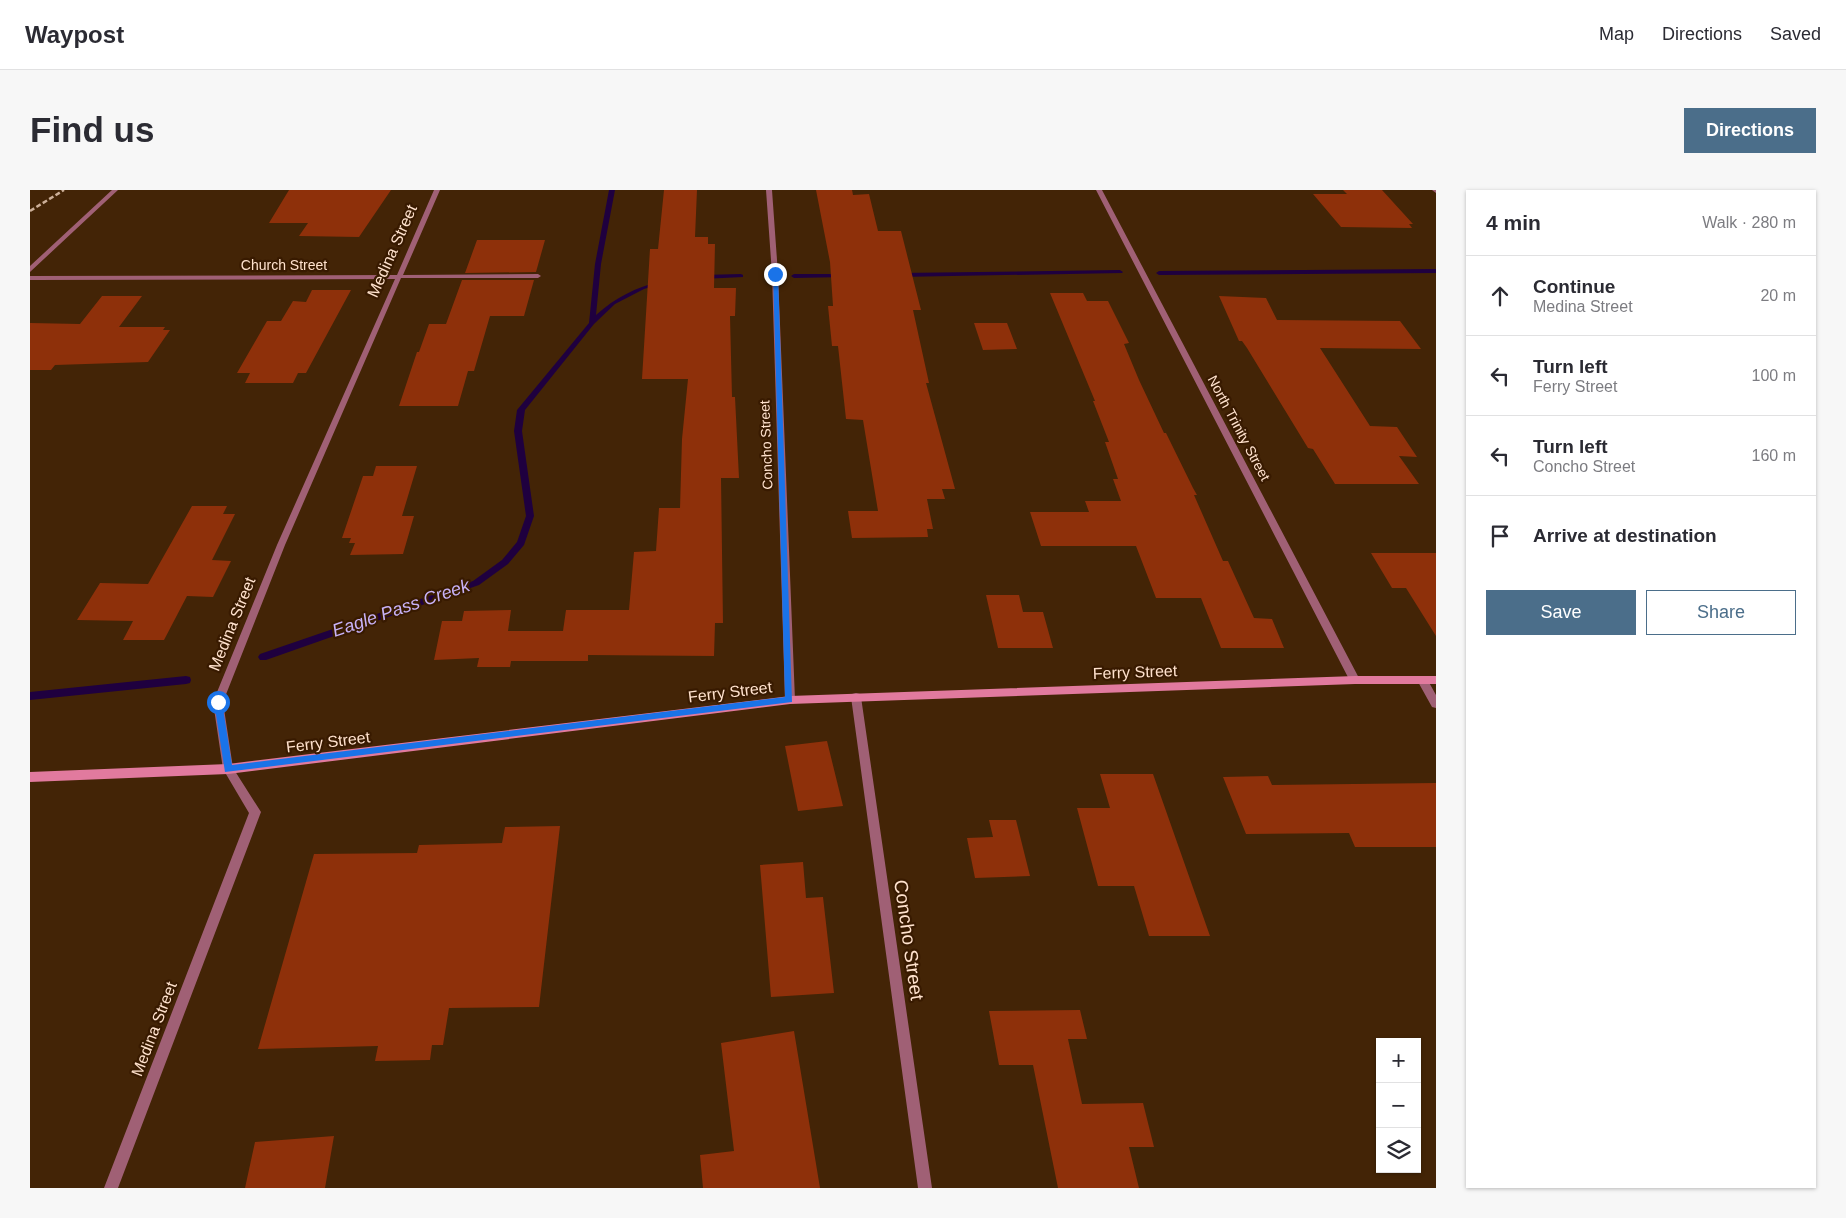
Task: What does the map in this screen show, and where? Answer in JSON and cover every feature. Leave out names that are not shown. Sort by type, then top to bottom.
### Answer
[{"type":"street","points":[[30,270],[115,190]]},
{"type":"street","name":"Medina Street","points":[[111,1188],[255,812],[228,769],[218,702],[281,545],[436,190]]},
{"type":"street","name":"Concho Street","points":[[769,190],[775,274],[790,700]]},
{"type":"street","name":"North Trinity Street","points":[[1099,190],[1355,680]]},
{"type":"street","name":"Church Street","points":[[30,278],[538,276]]},
{"type":"street","name":"Ferry Street","points":[[30,777],[228,769],[790,700],[1355,680],[1436,680]]},
{"type":"street","points":[[1422,680],[1436,704]]},
{"type":"street","name":"Concho Street","points":[[856,697],[925,1188]]},
{"type":"building","points":[[289,190],[391,190],[359,237],[299,236],[308,223],[269,223]]},
{"type":"building","points":[[664,190],[697,190],[695,237],[708,237],[708,244],[715,244],[714,288],[736,288],[735,316],[730,316],[732,397],[735,397],[739,478],[721,478],[723,623],[715,623],[714,656],[588,655],[588,661],[511,661],[510,667],[477,667],[479,658],[434,660],[442,621],[462,621],[464,611],[511,610],[508,631],[563,631],[566,610],[629,610],[634,552],[656,551],[659,508],[680,508],[682,439],[688,379],[642,379],[650,249],[658,249]]},
{"type":"building","points":[[816,190],[852,190],[853,195],[869,194],[878,231],[901,231],[921,310],[913,310],[929,383],[926,383],[955,489],[942,489],[945,499],[927,499],[933,529],[927,529],[928,537],[852,538],[848,511],[878,511],[863,420],[846,419],[838,346],[832,346],[828,306],[833,306],[830,262]]},
{"type":"building","points":[[1343,190],[1382,190],[1413,224],[1409,224],[1412,228],[1341,227],[1313,194],[1347,194]]},
{"type":"building","points":[[477,240],[545,240],[536,272],[465,273]]},
{"type":"building","points":[[462,280],[534,280],[524,316],[490,316],[474,371],[468,371],[458,406],[399,406],[417,352],[419,352],[429,324],[446,324]]},
{"type":"building","points":[[312,290],[351,290],[306,373],[298,373],[293,383],[245,383],[250,373],[237,373],[267,321],[281,321],[293,301],[306,302]]},
{"type":"building","points":[[1050,293],[1083,293],[1087,301],[1108,301],[1129,343],[1124,344],[1139,380],[1164,433],[1166,433],[1197,495],[1194,495],[1223,561],[1228,561],[1254,618],[1272,619],[1284,648],[1221,648],[1201,598],[1156,598],[1136,546],[1041,546],[1030,512],[1089,512],[1085,501],[1121,501],[1113,479],[1118,479],[1105,442],[1109,442],[1093,401],[1095,401]]},
{"type":"building","points":[[102,296],[142,296],[119,327],[165,327],[163,330],[170,330],[148,362],[55,365],[51,370],[30,370],[30,323],[80,324]]},
{"type":"building","points":[[1219,296],[1266,298],[1277,320],[1400,321],[1421,349],[1320,348],[1370,426],[1397,427],[1417,457],[1399,456],[1419,484],[1335,484],[1313,449],[1308,448],[1247,348],[1242,341],[1239,341]]},
{"type":"building","points":[[974,323],[1007,323],[1017,349],[983,350]]},
{"type":"building","points":[[376,466],[417,466],[402,516],[414,516],[403,554],[350,555],[355,543],[349,543],[351,538],[342,538],[363,476],[373,476]]},
{"type":"building","points":[[192,506],[227,506],[223,514],[235,514],[212,560],[231,561],[213,597],[187,596],[164,640],[123,640],[133,621],[77,620],[100,583],[148,584]]},
{"type":"building","points":[[1371,553],[1436,553],[1436,636],[1406,588],[1392,588]]},
{"type":"building","points":[[986,595],[1019,595],[1023,612],[1043,612],[1053,648],[998,648]]},
{"type":"building","points":[[827,741],[843,806],[798,811],[785,746]]},
{"type":"building","points":[[1100,774],[1153,774],[1210,936],[1149,936],[1134,886],[1098,886],[1077,808],[1110,808]]},
{"type":"building","points":[[1268,776],[1272,785],[1436,783],[1436,847],[1355,847],[1349,833],[1246,834],[1223,777]]},
{"type":"building","points":[[989,820],[1016,820],[1030,876],[975,878],[967,838],[993,837]]},
{"type":"building","points":[[560,826],[539,1007],[449,1008],[443,1045],[432,1045],[430,1060],[375,1061],[378,1046],[258,1049],[314,854],[417,853],[419,845],[502,843],[505,827]]},
{"type":"building","points":[[803,862],[806,898],[823,897],[834,993],[771,997],[760,865]]},
{"type":"building","points":[[1080,1010],[1087,1039],[1068,1039],[1082,1104],[1143,1103],[1154,1147],[1129,1147],[1139,1188],[1058,1188],[1033,1065],[999,1065],[989,1011]]},
{"type":"building","points":[[794,1031],[820,1188],[703,1188],[700,1155],[734,1151],[721,1043]]},
{"type":"building","points":[[334,1136],[325,1188],[245,1188],[255,1142]]},
{"type":"waterway","points":[[592,323],[598,264],[612,190]]},
{"type":"waterway","points":[[1159,273],[1436,271]]},
{"type":"waterway","points":[[899,275],[1120,272]]},
{"type":"waterway","points":[[702,277],[741,276]]},
{"type":"waterway","points":[[794,276],[844,276]]},
{"type":"waterway","points":[[592,323],[613,303],[642,288],[661,283]]},
{"type":"waterway","name":"Eagle Pass Creek","points":[[263,657],[476,583],[505,562],[521,543],[530,516],[518,431],[521,410],[592,323]]},
{"type":"waterway","name":"Eagle Pass Creek","points":[[30,696],[186,680]]},
{"type":"railway","points":[[30,211],[64,190]]},
{"type":"route","points":[[218,702],[228,769],[790,700],[775,274]]}]
